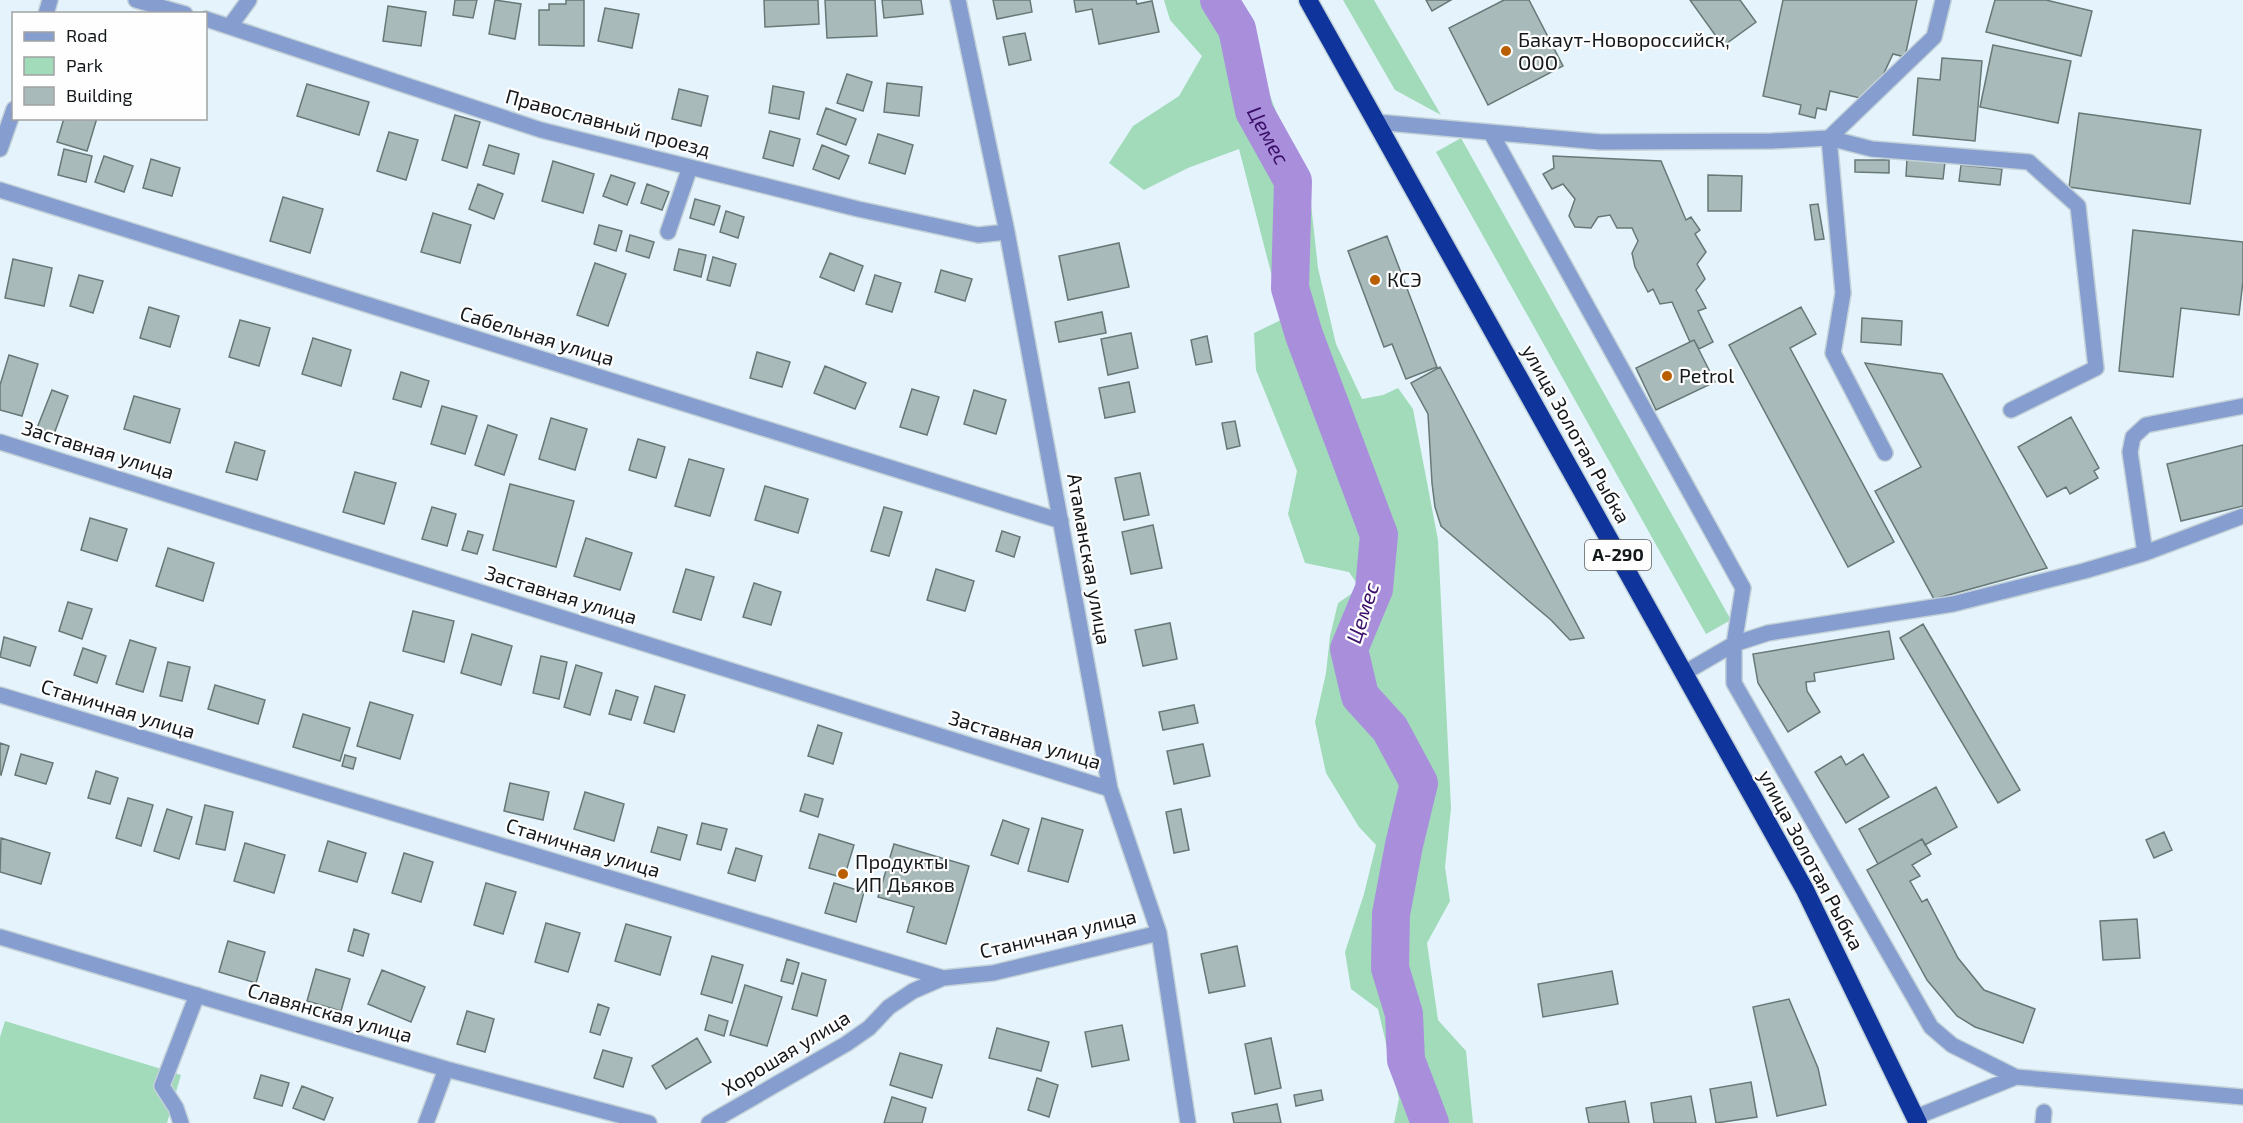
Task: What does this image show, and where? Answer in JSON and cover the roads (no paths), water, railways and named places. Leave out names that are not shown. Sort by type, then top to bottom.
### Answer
[{"type":"highway","name":"улица Золотая Рыбка","points":[[1308,0],[1805,890],[1917,1120]]},
{"type":"street","points":[[136,0],[178,12]]},
{"type":"street","points":[[230,26],[249,0]]},
{"type":"street","name":"Атаманская улица","points":[[958,0],[1007,232],[1110,789],[1159,933],[1188,1123]]},
{"type":"street","points":[[1830,138],[1934,37],[1944,0]]},
{"type":"street","name":"Православный проезд","points":[[207,19],[541,130],[858,209],[978,235],[1007,232]]},
{"type":"street","points":[[0,149],[12,115]]},
{"type":"street","points":[[1376,122],[1600,142],[1772,141],[1830,138],[1872,150],[2029,162],[2078,206],[2096,368],[2011,410]]},
{"type":"street","points":[[1491,133],[1743,588],[1734,644],[1734,682],[1931,1027],[1952,1045],[2016,1077],[2243,1097]]},
{"type":"street","points":[[1830,138],[1843,293],[1833,353],[1886,453]]},
{"type":"street","points":[[668,232],[690,167]]},
{"type":"street","name":"Сабельная улица","points":[[0,190],[1061,521]]},
{"type":"street","points":[[2145,553],[2130,452],[2133,437],[2146,425],[2243,406]]},
{"type":"street","name":"Заставная улица","points":[[0,442],[1110,789]]},
{"type":"street","points":[[1684,673],[1734,644],[1768,633],[1953,604],[2145,553],[2243,516]]},
{"type":"street","name":"Станичная улица","points":[[0,695],[943,978],[993,973],[1159,933]]},
{"type":"street","name":"Славянская улица","points":[[0,937],[446,1069],[649,1123]]},
{"type":"street","name":"Хорошая улица","points":[[709,1123],[846,1044],[869,1028],[889,1007],[905,996],[943,978]]},
{"type":"street","points":[[181,1123],[176,1108],[162,1086],[197,995]]},
{"type":"street","points":[[426,1123],[446,1069]]},
{"type":"street","points":[[1917,1120],[2016,1077]]},
{"type":"waterway","name":"Цемес","points":[[1219,0],[1237,29],[1254,111],[1293,181],[1290,288],[1304,335],[1379,535],[1374,589],[1349,649],[1360,696],[1390,729],[1419,783],[1391,914],[1390,968],[1404,1014],[1406,1060],[1430,1123]]},
{"type":"place","name":"Бакаут-Новороссийск, ООО","points":[[1506,51]]},
{"type":"place","name":"КСЭ","points":[[1375,280]]},
{"type":"place","name":"Petrol","points":[[1667,376]]},
{"type":"place","name":"Продукты ИП Дьяков","points":[[843,874]]}]
